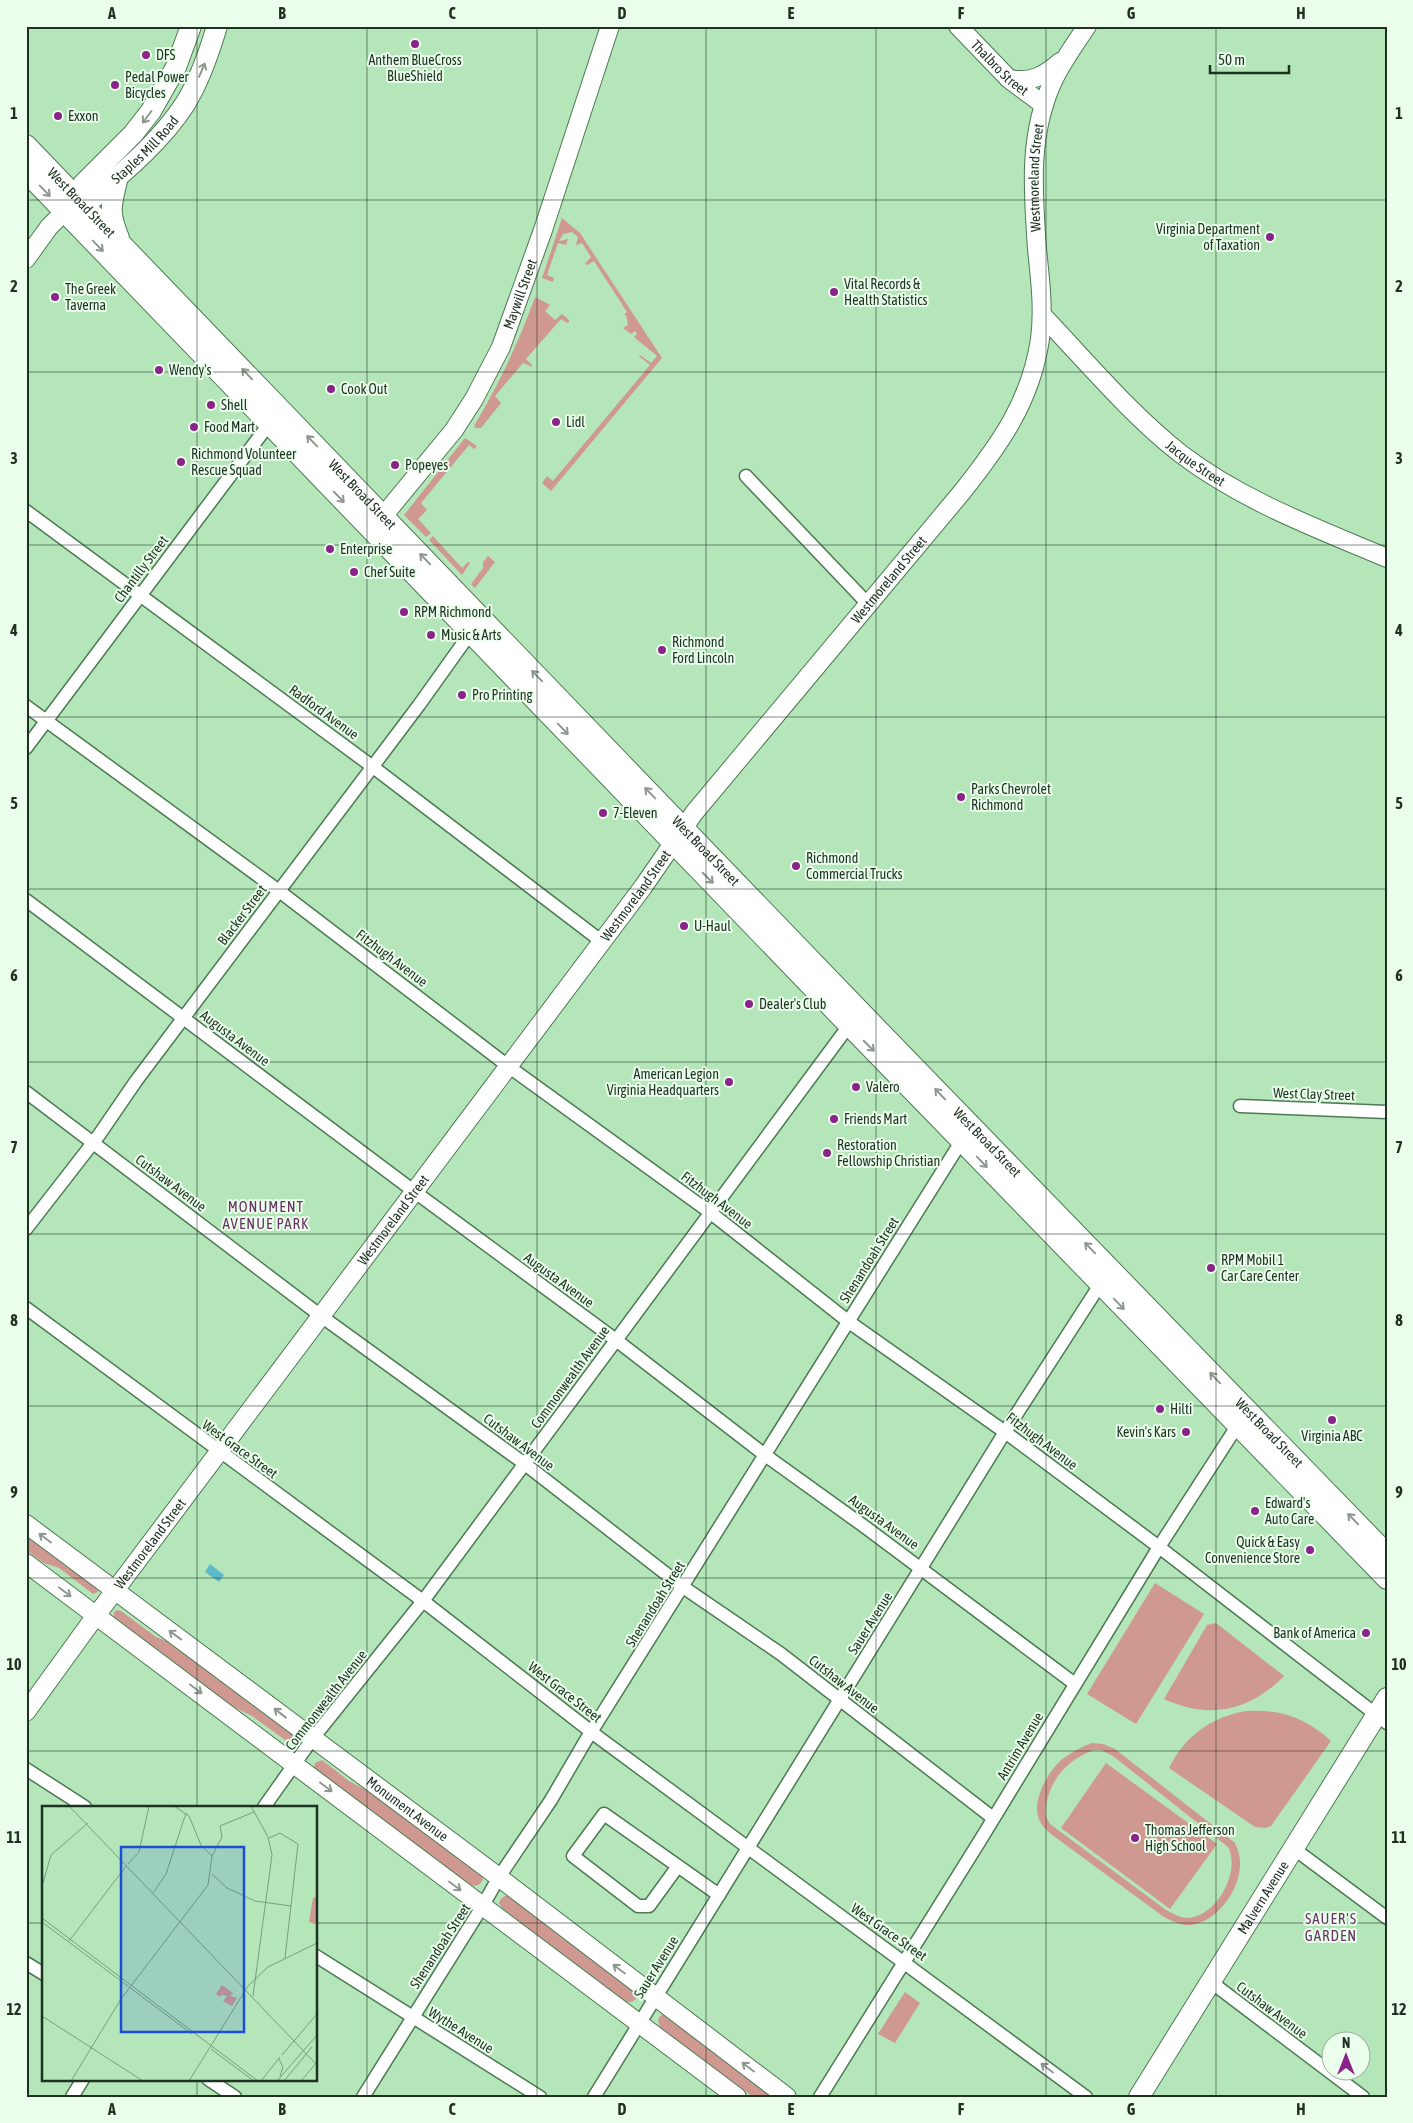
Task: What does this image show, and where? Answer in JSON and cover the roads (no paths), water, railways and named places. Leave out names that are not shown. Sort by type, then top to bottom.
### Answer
[{"type":"main road","name":"Staples Mill Road","points":[[71,205],[83,184],[133,134],[156,104],[176,67],[191,26]]},
{"type":"main road","name":"Staples Mill Road","points":[[71,205],[93,198],[159,136],[185,104],[202,70],[217,26]]},
{"type":"main road","name":"West Broad Street","points":[[26,145],[71,205],[1242,1418],[1387,1579]]},
{"type":"main road","name":"West Broad Street","points":[[26,172],[120,242],[275,416]]},
{"type":"main road","points":[[118,176],[110,212],[111,220],[120,242]]},
{"type":"main road","name":"West Broad Street","points":[[1242,1418],[1387,1554]]},
{"type":"main road","name":"Malvern Avenue","points":[[1139,2097],[1293,1848],[1383,1712]]},
{"type":"street","name":"Maywill Street","points":[[378,523],[454,430],[474,399],[501,347],[543,230],[610,26]]},
{"type":"street","name":"Thalbro Street","points":[[958,26],[1009,79],[1044,106]]},
{"type":"street","name":"Westmoreland Street","points":[[26,1712],[679,836],[1003,439],[1021,405],[1031,378],[1040,341],[1042,315],[1033,165],[1036,138],[1044,106],[1054,81],[1087,26]]},
{"type":"street","points":[[1009,79],[1022,81],[1037,78],[1046,74],[1068,55]]},
{"type":"street","name":"Staples Mill Road","points":[[26,259],[49,227],[71,205]]},
{"type":"street","name":"Jacque Street","points":[[1042,315],[1142,420],[1183,455],[1258,502],[1387,558]]},
{"type":"street","name":"Chantilly Street","points":[[26,748],[275,416]]},
{"type":"street","points":[[746,476],[868,604]]},
{"type":"street","name":"Radford Avenue","points":[[26,511],[373,767],[602,941]]},
{"type":"street","name":"Blacker Street","points":[[26,1229],[93,1142],[136,1080],[185,1019],[230,955],[373,767],[476,626]]},
{"type":"street","name":"Fitzhugh Avenue","points":[[26,706],[279,891],[508,1066],[711,1213],[848,1322],[1005,1432],[1383,1712]]},
{"type":"street","name":"Augusta Avenue","points":[[26,900],[414,1192],[616,1340],[765,1455],[1075,1684]]},
{"type":"street","name":"Commonwealth Avenue","points":[[265,1806],[313,1738],[423,1601],[855,1018]]},
{"type":"street","name":"Cutshaw Avenue","points":[[26,1092],[321,1316],[524,1464],[682,1587],[781,1654],[993,1818]]},
{"type":"street","name":"West Clay Street","points":[[1240,1106],[1387,1112]]},
{"type":"street","name":"Shenandoah Street","points":[[363,2097],[499,1877],[551,1800],[966,1133]]},
{"type":"street","name":"Sauer Avenue","points":[[594,2097],[1005,1432],[1105,1277]]},
{"type":"street","name":"West Grace Street","points":[[26,1308],[423,1601],[592,1732],[1086,2097]]},
{"type":"street","name":"Antrim Avenue","points":[[820,2097],[1159,1547],[1242,1418]]},
{"type":"street","name":"Monument Avenue","points":[[26,1524],[499,1877],[787,2097]]},
{"type":"street","points":[[26,1563],[737,2097]]},
{"type":"street","points":[[26,1769],[83,1806]]},
{"type":"street","points":[[678,1866],[649,1906],[644,1907],[638,1906],[574,1856],[604,1814],[678,1866],[719,1895]]},
{"type":"street","points":[[1293,1848],[1387,1918]]},
{"type":"street","name":"Wythe Avenue","points":[[318,1957],[540,2097]]},
{"type":"street","points":[[26,1963],[42,1973]]},
{"type":"street","name":"Cutshaw Avenue","points":[[1211,1982],[1363,2097]]},
{"type":"street","points":[[72,2097],[82,2080]]},
{"type":"street","points":[[210,2080],[235,2097]]},
{"type":"water","points":[[210,1564],[224,1575],[219,1582],[205,1572]]},
{"type":"place","name":"Anthem BlueCross BlueShield","points":[[415,44]]},
{"type":"place","name":"DFS","points":[[146,55]]},
{"type":"place","name":"Pedal Power Bicycles","points":[[115,85]]},
{"type":"place","name":"Exxon","points":[[58,116]]},
{"type":"place","name":"Virginia Department of Taxation","points":[[1270,237]]},
{"type":"place","name":"Vital Records & Health Statistics","points":[[834,292]]},
{"type":"place","name":"The Greek Taverna","points":[[55,297]]},
{"type":"place","name":"Wendy's","points":[[159,370]]},
{"type":"place","name":"Cook Out","points":[[331,389]]},
{"type":"place","name":"Shell","points":[[211,405]]},
{"type":"place","name":"Lidl","points":[[556,422]]},
{"type":"place","name":"Food Mart","points":[[194,427]]},
{"type":"place","name":"Richmond Volunteer Rescue Squad","points":[[181,462]]},
{"type":"place","name":"Popeyes","points":[[395,465]]},
{"type":"place","name":"Enterprise","points":[[330,549]]},
{"type":"place","name":"Chef Suite","points":[[354,572]]},
{"type":"place","name":"RPM Richmond","points":[[404,612]]},
{"type":"place","name":"Music & Arts","points":[[431,635]]},
{"type":"place","name":"Richmond Ford Lincoln","points":[[662,650]]},
{"type":"place","name":"Pro Printing","points":[[462,695]]},
{"type":"place","name":"Parks Chevrolet Richmond","points":[[961,797]]},
{"type":"place","name":"7-Eleven","points":[[603,813]]},
{"type":"place","name":"Richmond Commercial Trucks","points":[[796,866]]},
{"type":"place","name":"U-Haul","points":[[684,926]]},
{"type":"place","name":"Dealer's Club","points":[[749,1004]]},
{"type":"place","name":"American Legion Virginia Headquarters","points":[[729,1082]]},
{"type":"place","name":"Valero","points":[[856,1087]]},
{"type":"place","name":"Friends Mart","points":[[834,1119]]},
{"type":"place","name":"Restoration Fellowship Christian","points":[[827,1153]]},
{"type":"place","name":"RPM Mobil 1 Car Care Center","points":[[1211,1268]]},
{"type":"place","name":"Hilti","points":[[1160,1409]]},
{"type":"place","name":"Virginia ABC","points":[[1332,1420]]},
{"type":"place","name":"Kevin's Kars","points":[[1186,1432]]},
{"type":"place","name":"Edward's Auto Care","points":[[1255,1511]]},
{"type":"place","name":"Quick & Easy Convenience Store","points":[[1310,1550]]},
{"type":"place","name":"Bank of America","points":[[1366,1633]]},
{"type":"place","name":"Thomas Jefferson High School","points":[[1135,1838]]},
{"type":"district","name":"MONUMENT AVENUE PARK","points":[[266,1214]]},
{"type":"district","name":"SAUER'S GARDEN","points":[[1331,1926]]}]
